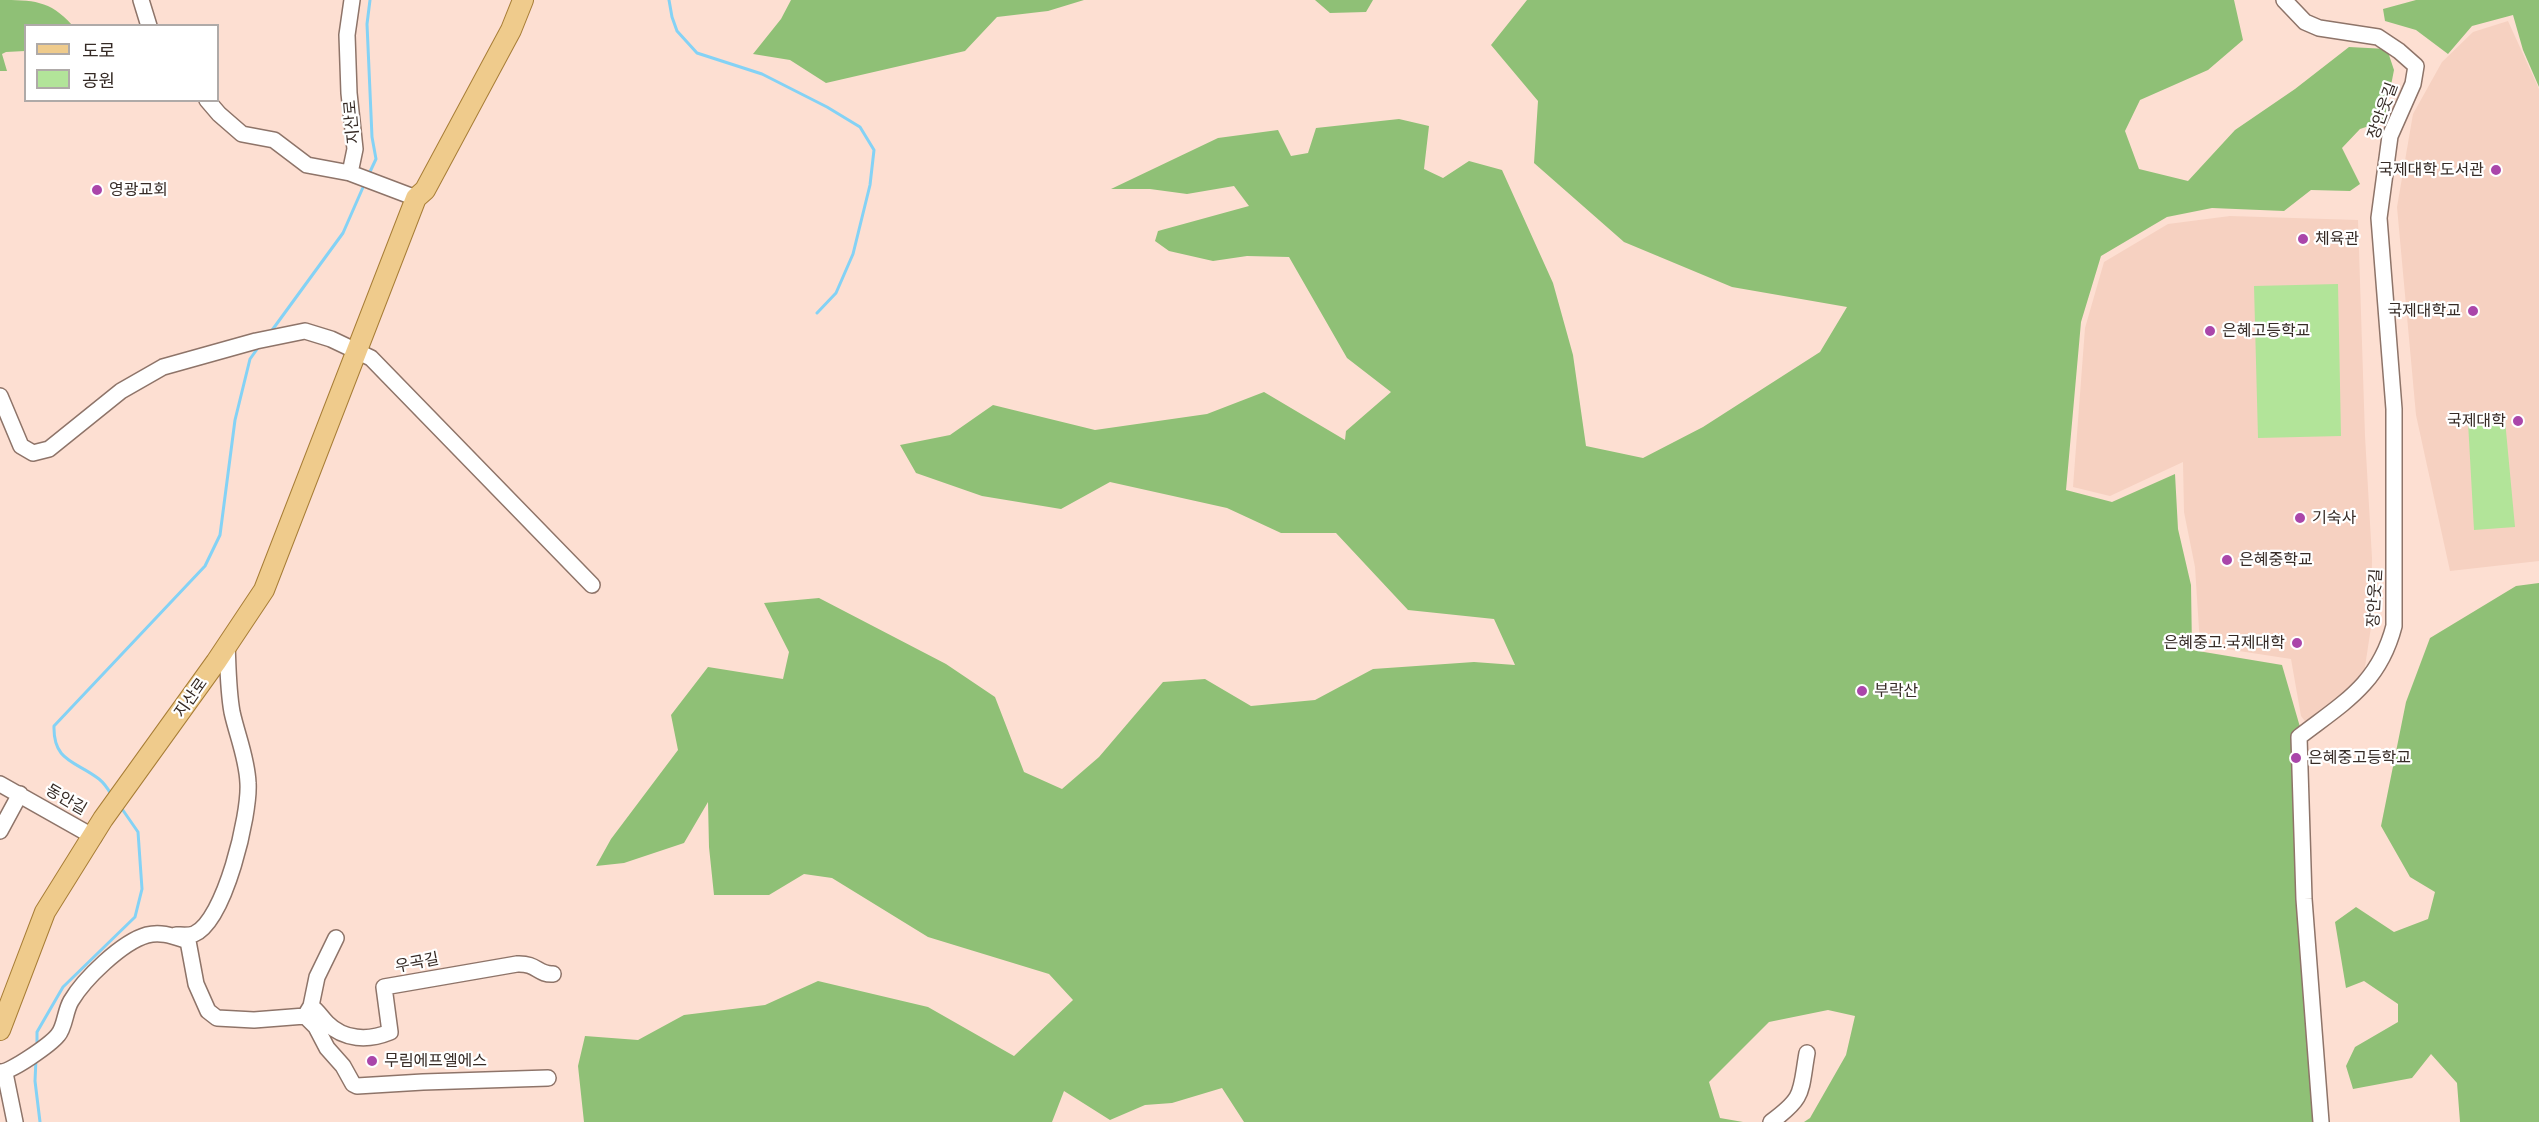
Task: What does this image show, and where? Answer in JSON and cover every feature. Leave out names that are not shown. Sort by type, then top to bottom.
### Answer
[{"type":"main road","name":"지산로","points":[[0,1030],[45,912],[94,837],[103,819],[125,791],[264,590],[416,198],[425,190],[511,30],[523,0]]},
{"type":"street","points":[[141,0],[148,24]]},
{"type":"street","name":"지산로","points":[[352,0],[347,35],[349,93],[361,177]]},
{"type":"street","name":"장안웃길","points":[[2284,0],[2305,22],[2319,28],[2378,37],[2416,66],[2413,84],[2390,136],[2379,218],[2394,409],[2394,626],[2389,643],[2368,680],[2356,694],[2299,737],[2304,899],[2321,1122]]},
{"type":"street","points":[[209,102],[242,134],[274,140],[308,165],[361,177],[416,198]]},
{"type":"street","points":[[0,396],[21,446],[33,453],[49,449],[121,391],[162,367],[305,331],[331,339],[371,357],[592,585]]},
{"type":"street","points":[[15,1122],[5,1072],[59,1034],[64,1014],[73,998],[105,961],[126,945],[148,935],[195,934],[208,922],[216,909],[237,857],[247,812],[248,781],[241,739],[232,712],[228,643]]},
{"type":"street","name":"동안길","points":[[0,784],[94,837]]},
{"type":"street","name":"동안길","points":[[0,831],[20,794]]},
{"type":"street","points":[[167,934],[188,941],[196,984],[208,1011],[217,1018],[254,1020],[308,1011]]},
{"type":"street","points":[[336,938],[317,977],[308,1011],[327,1048],[343,1066],[353,1084],[357,1086],[548,1078]]},
{"type":"street","name":"우곡길","points":[[308,1011],[339,1033],[351,1037],[370,1038],[390,1032],[384,987],[529,963],[546,974],[553,974]]},
{"type":"street","points":[[1771,1122],[1788,1110],[1800,1096],[1808,1053]]},
{"type":"shaded area","name":"국제대학교","points":[[2508,21],[2539,89],[2539,561],[2450,571],[2416,415],[2397,207],[2413,114],[2442,62],[2473,32]]},
{"type":"shaded area","points":[[2230,216],[2358,220],[2365,436],[2372,558],[2371,627],[2363,680],[2308,725],[2301,716],[2291,659],[2200,645],[2195,567],[2184,512],[2183,462],[2110,496],[2073,487],[2085,328],[2104,262],[2168,224]]},
{"type":"green space","points":[[0,0],[40,3],[56,11],[71,24],[24,24],[24,51],[2,54],[7,71],[0,71]]},
{"type":"green space","points":[[791,0],[1084,0],[1048,11],[997,17],[965,51],[826,83],[790,60],[753,54],[781,19]]},
{"type":"green space","points":[[1315,0],[1373,0],[1366,12],[1330,13]]},
{"type":"green space","points":[[1527,0],[2234,0],[2243,40],[2208,70],[2140,100],[2125,131],[2139,169],[2188,181],[2235,130],[2295,89],[2349,47],[2387,49],[2394,70],[2384,121],[2360,129],[2342,148],[2360,184],[2350,191],[2311,190],[2284,211],[2212,208],[2167,217],[2101,256],[2081,322],[2066,490],[2112,502],[2175,474],[2178,529],[2191,585],[2192,650],[2282,665],[2300,727],[2306,898],[2324,1122],[1804,1122],[1810,1118],[1846,1055],[1855,1016],[1828,1010],[1769,1022],[1709,1082],[1720,1118],[1743,1122],[1244,1122],[1222,1088],[1172,1103],[1145,1105],[1110,1120],[1064,1091],[1052,1122],[584,1122],[578,1066],[585,1036],[638,1040],[684,1015],[765,1005],[818,981],[928,1007],[1014,1056],[1073,1000],[1049,974],[928,937],[832,878],[804,874],[769,895],[714,895],[709,847],[708,802],[684,843],[624,863],[596,866],[611,839],[678,750],[671,715],[708,667],[783,679],[789,652],[764,603],[819,598],[946,664],[995,697],[1024,772],[1062,789],[1099,757],[1163,682],[1205,679],[1251,706],[1315,700],[1373,669],[1474,662],[1515,665],[1494,619],[1408,610],[1336,533],[1281,533],[1227,508],[1110,482],[1061,509],[982,496],[916,473],[900,445],[950,435],[993,405],[1095,430],[1207,414],[1264,392],[1345,440],[1346,431],[1391,392],[1347,358],[1289,257],[1247,256],[1213,261],[1169,251],[1155,241],[1158,231],[1249,206],[1234,186],[1187,194],[1150,189],[1111,189],[1218,138],[1278,130],[1291,156],[1308,153],[1316,128],[1399,119],[1429,126],[1424,169],[1443,178],[1469,161],[1502,170],[1553,283],[1573,355],[1586,446],[1643,458],[1703,427],[1820,352],[1847,307],[1732,287],[1624,242],[1534,163],[1538,101],[1491,45]]},
{"type":"green space","points":[[2416,0],[2539,0],[2539,87],[2523,50],[2513,15],[2472,26],[2448,54],[2416,30],[2385,21],[2383,9]]},
{"type":"green space","points":[[2338,284],[2341,436],[2258,438],[2254,286]]},
{"type":"green space","points":[[2505,420],[2515,527],[2474,530],[2468,422]]},
{"type":"green space","points":[[2539,583],[2539,1122],[2460,1122],[2457,1083],[2431,1054],[2412,1078],[2353,1089],[2346,1066],[2355,1047],[2398,1022],[2398,1004],[2364,981],[2346,988],[2335,922],[2356,907],[2394,932],[2428,919],[2435,892],[2410,877],[2381,826],[2406,702],[2430,638],[2516,586]]},
{"type":"waterway","points":[[368,176],[376,159],[372,137],[367,24],[370,0]]},
{"type":"waterway","points":[[669,0],[677,31],[697,53],[762,74],[827,107],[860,127],[874,150],[870,185],[853,254],[836,293],[817,313]]},
{"type":"waterway","points":[[270,333],[343,233],[364,185]]},
{"type":"waterway","points":[[111,794],[99,779],[62,754],[57,747],[54,726],[205,566],[220,535],[235,420],[250,359],[260,345]]},
{"type":"waterway","points":[[37,1046],[37,1032],[63,987],[135,917],[142,889],[138,832],[120,806]]},
{"type":"waterway","points":[[36,1059],[35,1081],[40,1122]]},
{"type":"place","name":"국제대학 도서관","points":[[2496,170]]},
{"type":"place","name":"영광교회","points":[[97,190]]},
{"type":"place","name":"체육관","points":[[2303,239]]},
{"type":"place","name":"국제대학교","points":[[2473,311]]},
{"type":"place","name":"은혜고등학교","points":[[2210,331]]},
{"type":"place","name":"국제대학","points":[[2518,421]]},
{"type":"place","name":"기숙사","points":[[2300,518]]},
{"type":"place","name":"은혜중학교","points":[[2227,560]]},
{"type":"place","name":"은혜중고.국제대학","points":[[2297,643]]},
{"type":"place","name":"부락산","points":[[1862,691]]},
{"type":"place","name":"은혜중고등학교","points":[[2296,758]]},
{"type":"place","name":"무림에프엘에스","points":[[372,1061]]}]
